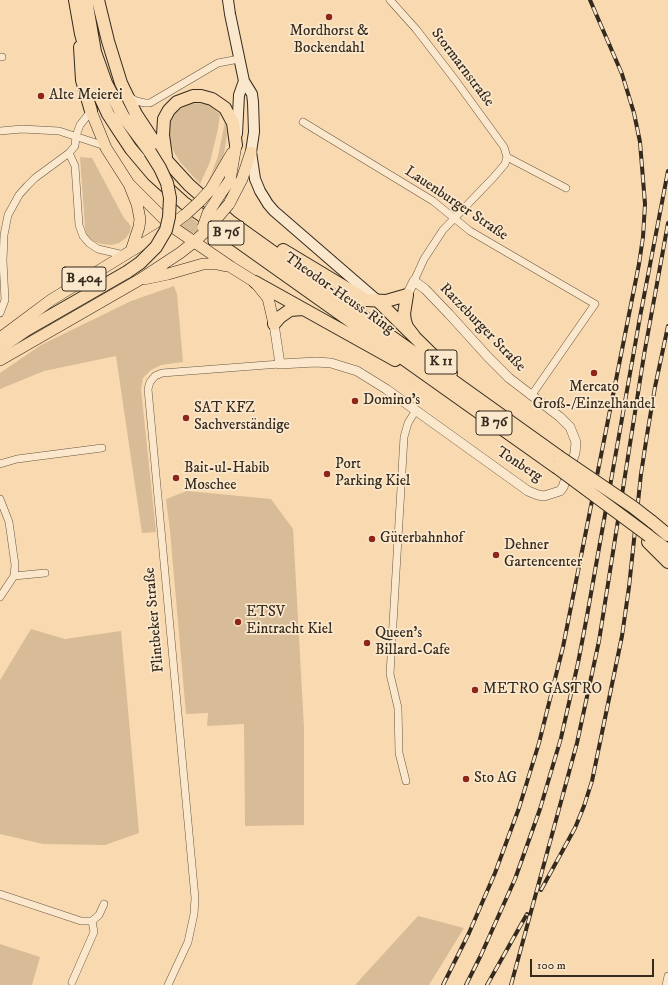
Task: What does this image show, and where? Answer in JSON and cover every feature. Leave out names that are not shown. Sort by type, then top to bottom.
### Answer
[{"type":"highway","name":"Theodor-Heuss-Ring","points":[[75,0],[81,34],[96,88],[108,114],[131,149],[153,174],[184,202],[433,380],[557,462],[652,519]]},
{"type":"highway","points":[[0,348],[26,330],[140,263],[156,247],[164,235],[168,223],[170,198],[164,176],[156,161],[123,116],[106,83],[95,52],[86,0]]},
{"type":"highway","name":"Theodor-Heuss-Ring","points":[[98,0],[108,41],[126,94],[146,130],[167,161],[189,186],[226,218],[466,390],[557,462],[648,539]]},
{"type":"highway","points":[[81,34],[80,54],[82,80],[91,111]]},
{"type":"highway","points":[[167,161],[163,136],[164,119],[173,106],[188,97],[197,96],[208,98],[216,101],[224,108],[231,118],[236,145]]},
{"type":"highway","name":"B 76","points":[[251,236],[282,250],[362,298],[378,301]]},
{"type":"highway","name":"B 76","points":[[255,282],[383,354],[433,380]]},
{"type":"highway","points":[[378,301],[391,300],[407,295],[404,314],[405,321],[414,336]]},
{"type":"highway","name":"K 11","points":[[378,301],[442,363],[466,390]]},
{"type":"highway","points":[[274,324],[280,317],[290,310],[303,309]]},
{"type":"highway","name":"B 76","points":[[652,519],[668,525]]},
{"type":"highway","name":"B 76","points":[[652,519],[668,534]]},
{"type":"highway","name":"B 76","points":[[648,539],[668,550]]},
{"type":"highway","name":"B 76","points":[[648,539],[668,562]]},
{"type":"main road","name":"K 11","points":[[228,0],[244,81],[252,94],[254,102],[254,127],[251,152],[242,179],[229,204]]},
{"type":"main road","name":"K 11","points":[[236,145],[239,119],[239,95],[244,81]]},
{"type":"main road","points":[[91,111],[106,148],[129,184],[137,204],[140,219],[138,232],[128,253]]},
{"type":"main road","name":"B 404","points":[[0,338],[50,300],[171,226],[199,202],[215,192],[236,145]]},
{"type":"main road","name":"K 11","points":[[251,152],[255,179],[268,204],[299,233],[378,301]]},
{"type":"main road","name":"B 76","points":[[129,184],[171,226],[201,234],[204,248],[255,282]]},
{"type":"main road","points":[[201,234],[215,192]]},
{"type":"main road","name":"B 404","points":[[0,360],[139,280],[201,234],[229,204]]},
{"type":"main road","name":"B 76","points":[[139,280],[204,264],[217,264],[231,267]]},
{"type":"main road","points":[[255,282],[268,298],[274,324]]},
{"type":"street","name":"Stormarnstraße","points":[[390,0],[416,29],[456,81],[504,147],[507,157]]},
{"type":"street","points":[[126,94],[136,100],[150,103],[218,63],[239,59]]},
{"type":"street","points":[[0,313],[5,300],[4,241],[8,215],[19,195],[27,186],[35,178],[69,153],[74,146],[80,125],[91,111]]},
{"type":"street","name":"Lauenburger Straße","points":[[303,122],[432,201],[470,232],[595,304],[531,396]]},
{"type":"street","points":[[0,131],[22,129],[45,129],[59,131],[102,145],[106,148]]},
{"type":"street","points":[[69,153],[76,166],[79,225],[83,236],[89,243],[98,249],[128,253]]},
{"type":"street","points":[[407,295],[424,259],[443,230],[493,178],[505,164],[507,157],[566,188]]},
{"type":"street","name":"Ratzeburger Straße","points":[[414,281],[450,314],[488,357],[509,378],[531,396]]},
{"type":"street","points":[[274,324],[280,364]]},
{"type":"street","name":"Tonberg","points":[[280,364],[316,362],[331,363],[349,368],[372,380],[416,410],[528,491],[538,495],[550,495],[560,491],[563,487],[575,453],[576,442],[572,430],[566,422],[531,396]]},
{"type":"street","name":"Flintbeker Straße","points":[[168,985],[188,942],[194,914],[194,898],[148,388],[150,382],[155,376],[162,373],[280,364]]},
{"type":"street","points":[[406,781],[399,753],[398,708],[390,674],[404,437],[408,423],[416,410]]},
{"type":"street","points":[[0,464],[16,459],[102,448]]},
{"type":"street","points":[[0,499],[9,522],[15,565],[14,576],[0,597]]},
{"type":"street","points":[[14,576],[45,573]]},
{"type":"street","points":[[0,894],[81,921],[92,922]]},
{"type":"street","points":[[92,922],[99,915],[104,904]]},
{"type":"street","points":[[72,982],[94,932],[92,922]]},
{"type":"street","points":[[666,985],[668,976]]},
{"type":"shaded area","points":[[190,103],[208,104],[220,114],[210,162],[200,184],[181,163],[169,142],[171,120],[177,111]]},
{"type":"shaded area","points":[[225,122],[227,134],[224,154],[218,170],[208,186],[206,185],[218,156]]},
{"type":"shaded area","points":[[80,157],[92,158],[124,218],[131,226],[130,232],[126,238],[119,243],[112,245],[95,242],[89,238],[86,233]]},
{"type":"shaded area","points":[[190,217],[198,223],[198,232],[189,232],[180,226]]},
{"type":"shaded area","points":[[174,286],[177,294],[183,362],[161,365],[151,370],[143,378],[141,389],[156,532],[142,533],[116,356],[44,371],[0,389],[0,373],[41,345],[131,301]]},
{"type":"shaded area","name":"ETSV Eintracht Kiel","points":[[187,491],[271,499],[293,529],[304,728],[304,825],[245,826],[244,724],[207,726],[208,713],[186,714],[166,499]]},
{"type":"shaded area","points":[[31,629],[65,639],[121,631],[139,833],[105,845],[43,844],[0,834],[0,680]]},
{"type":"shaded area","points":[[418,916],[464,928],[429,985],[355,985]]},
{"type":"shaded area","points":[[0,944],[40,957],[32,985],[0,985]]},
{"type":"railway","points":[[443,985],[469,933],[495,873],[519,808],[539,743],[563,647],[639,264],[643,237],[645,204],[640,142],[634,113],[622,74],[590,0]]},
{"type":"railway","points":[[466,985],[515,879],[540,809],[561,738],[587,616],[640,317],[668,171]]},
{"type":"railway","points":[[511,985],[577,743],[599,641],[644,355],[668,223]]},
{"type":"railway","points":[[541,890],[575,828],[592,781],[622,636],[629,587],[641,474],[655,387],[668,326]]},
{"type":"railway","points":[[487,985],[527,914]]},
{"type":"place","name":"Mordhorst & Bockendahl","points":[[329,17]]},
{"type":"place","name":"Alte Meierei","points":[[41,96]]},
{"type":"place","name":"Mercato Groß-/Einzelhandel","points":[[594,373]]},
{"type":"place","name":"Domino's","points":[[355,401]]},
{"type":"place","name":"SAT KFZ Sachverständige","points":[[186,418]]},
{"type":"place","name":"Port Parking Kiel","points":[[327,474]]},
{"type":"place","name":"Bait-ul-Habib Moschee","points":[[176,478]]},
{"type":"place","name":"Güterbahnhof","points":[[372,539]]},
{"type":"place","name":"Dehner Gartencenter","points":[[496,555]]},
{"type":"place","name":"ETSV Eintracht Kiel","points":[[238,622]]},
{"type":"place","name":"Queen's Billard-Cafe","points":[[367,643]]},
{"type":"place","name":"METRO GASTRO","points":[[475,690]]},
{"type":"place","name":"Sto AG","points":[[466,779]]}]
